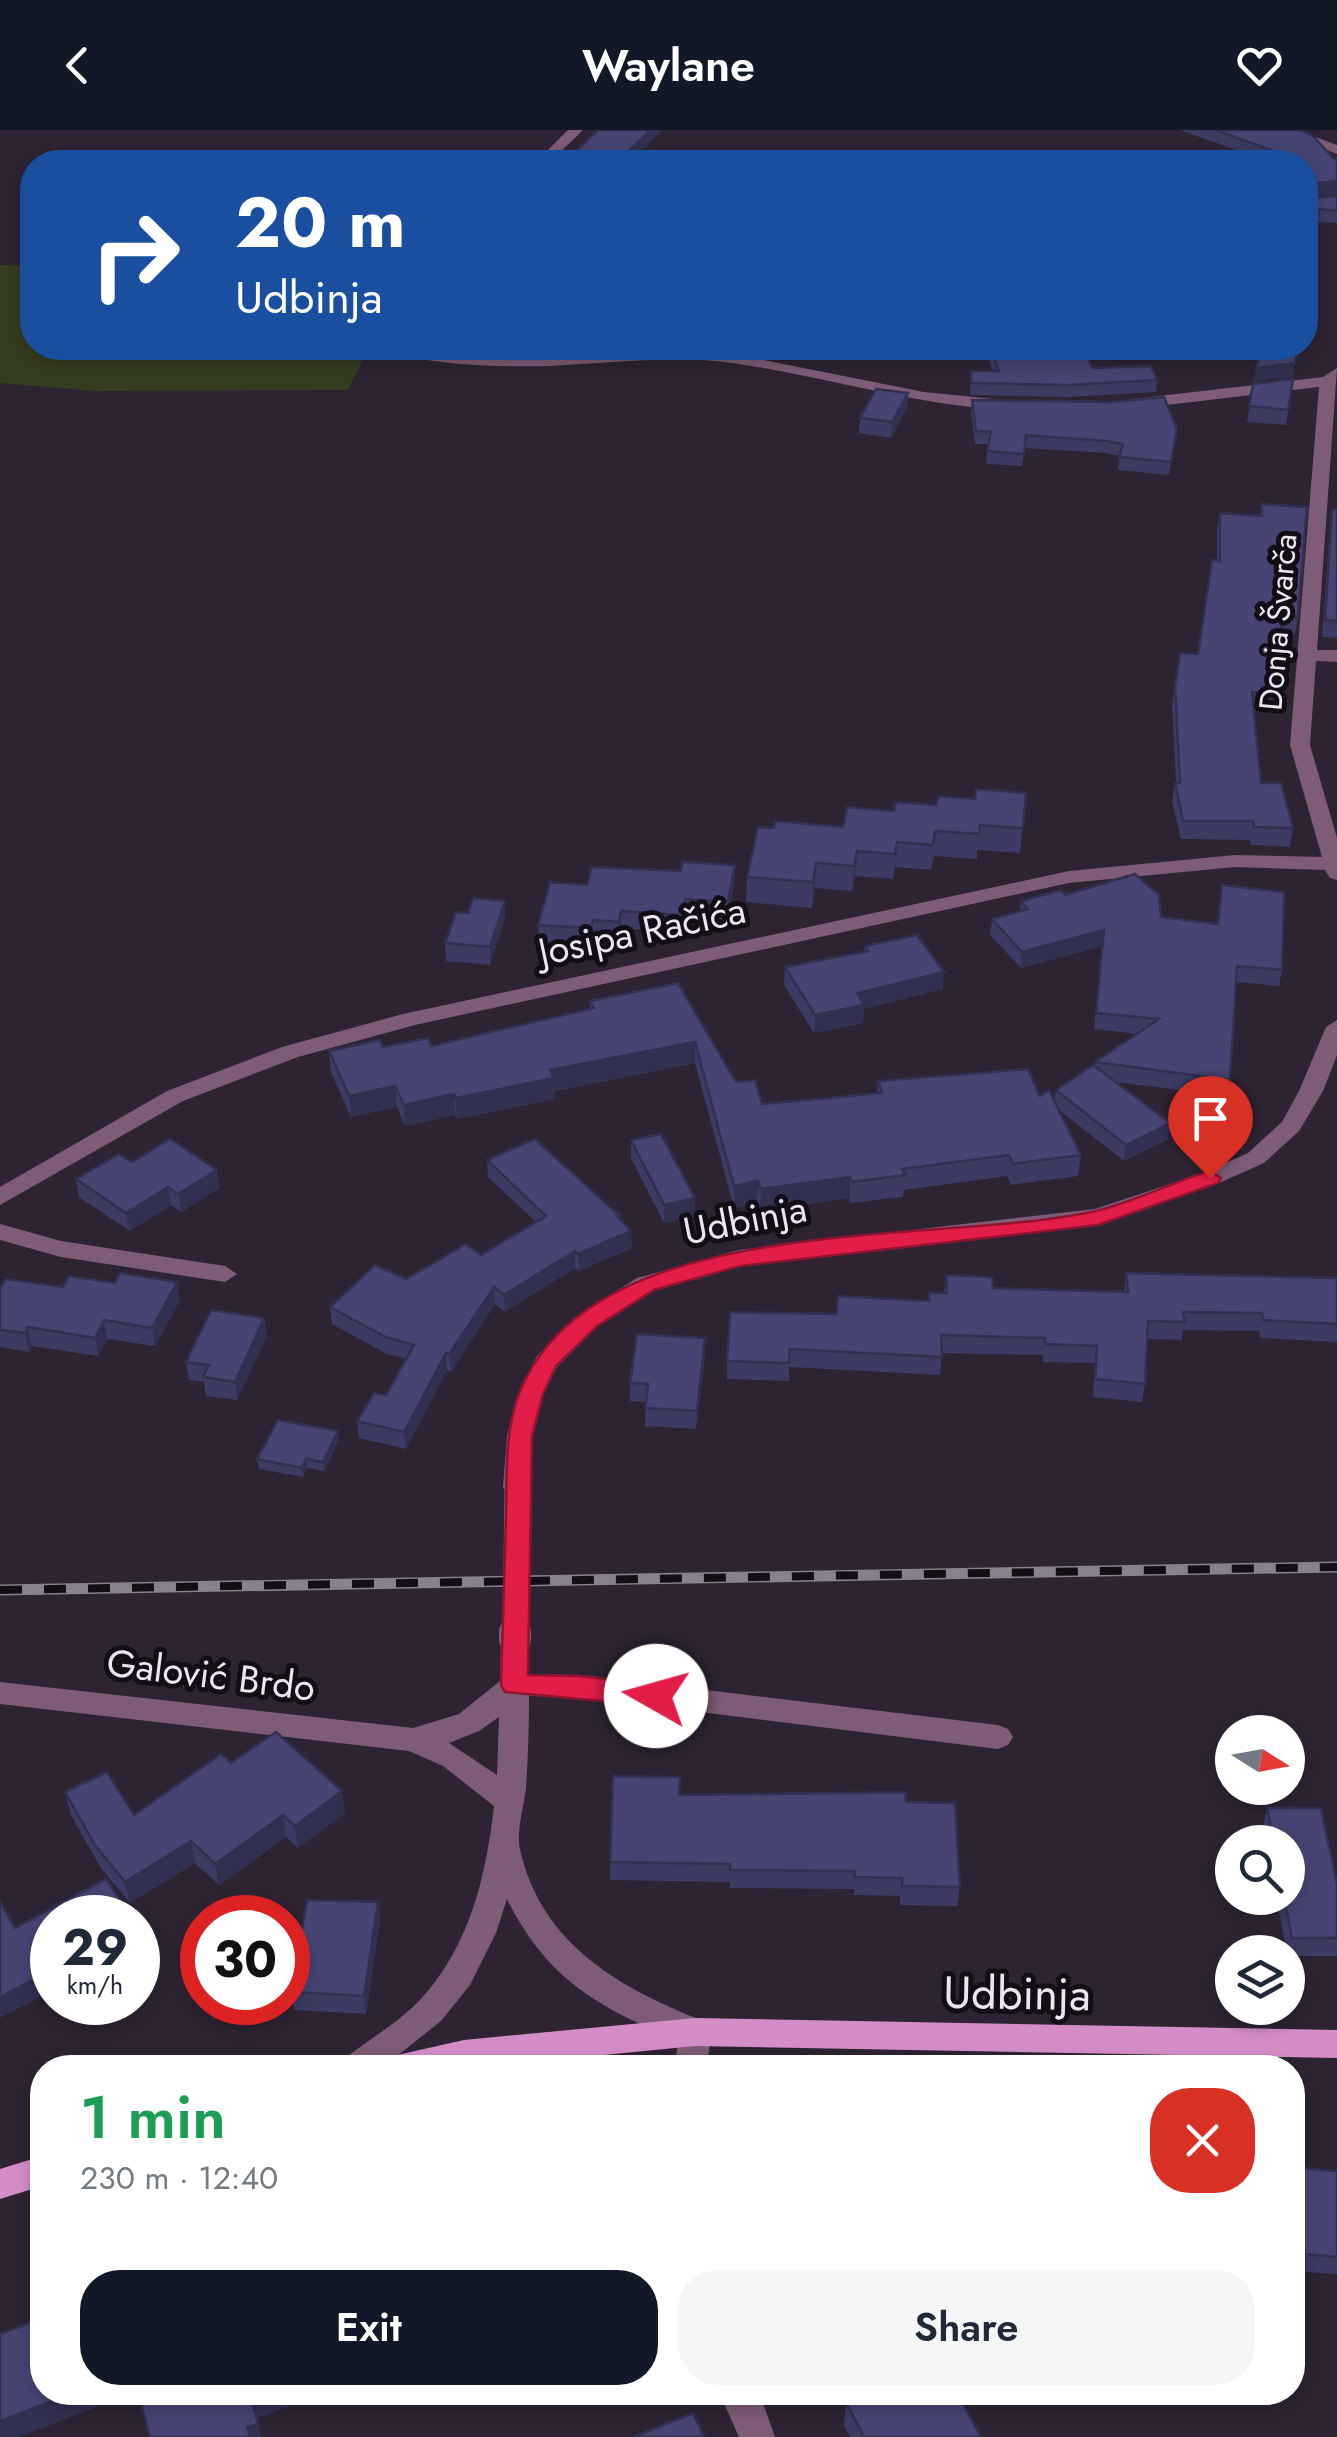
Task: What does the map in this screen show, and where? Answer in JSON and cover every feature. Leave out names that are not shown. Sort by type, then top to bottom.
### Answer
[{"type":"main road","name":"Udbinja","points":[[459,2055],[696,2032],[1337,2044]]},
{"type":"main road","points":[[0,2184],[30,2175]]},
{"type":"street","points":[[556,150],[576,130]]},
{"type":"street","points":[[1284,130],[1337,150]]},
{"type":"street","points":[[472,360],[528,364],[588,360]]},
{"type":"street","points":[[750,360],[808,369],[940,401],[1020,405]]},
{"type":"street","points":[[1112,406],[1333,377]]},
{"type":"street","name":"Donja Švarča","points":[[1333,377],[1300,744],[1335,869]]},
{"type":"street","points":[[1310,654],[1337,656]]},
{"type":"street","name":"Josipa Račića","points":[[0,1197],[176,1096],[290,1052],[412,1019],[1069,878],[1235,861],[1335,869]]},
{"type":"street","name":"Udbinja","points":[[374,2055],[431,2010],[467,1962],[487,1915],[506,1848],[520,1436],[531,1394],[546,1362],[589,1320],[646,1284],[739,1258],[1098,1218],[1256,1158],[1290,1126],[1311,1090],[1337,1027]]},
{"type":"street","points":[[0,1232],[61,1250],[226,1274]]},
{"type":"street","points":[[514,1685],[580,1686],[998,1737]]},
{"type":"street","name":"Galović Brdo","points":[[0,1693],[413,1740],[452,1734],[479,1720],[514,1685]]},
{"type":"street","name":"Galović Brdo","points":[[413,1740],[453,1758],[508,1799]]},
{"type":"street","name":"Udbinja","points":[[506,1848],[516,1892],[535,1926],[564,1960],[601,1991],[639,2011],[696,2032]]},
{"type":"street","points":[[693,2055],[696,2032]]},
{"type":"street","points":[[746,2405],[757,2437]]},
{"type":"green space","points":[[0,265],[20,266],[20,360],[363,360],[348,390],[94,391],[0,383]]},
{"type":"building","points":[[598,130],[651,130],[630,150],[577,150]]},
{"type":"building","points":[[1215,130],[1299,130],[1313,136],[1337,158],[1337,181],[1318,183],[1318,150],[1271,150]]},
{"type":"building","points":[[1337,196],[1337,211],[1319,209],[1318,216],[1318,198]]},
{"type":"building","points":[[995,360],[1088,360],[1093,368],[1151,366],[1157,380],[1070,385],[971,383],[971,371],[999,371]]},
{"type":"building","points":[[1258,360],[1296,360],[1295,363],[1256,368]]},
{"type":"building","points":[[1293,379],[1288,410],[1249,406],[1253,384]]},
{"type":"building","points":[[876,389],[908,393],[892,422],[860,418]]},
{"type":"building","points":[[1164,397],[1177,429],[1171,462],[1119,457],[1123,444],[1026,435],[1024,454],[987,451],[991,432],[976,431],[972,400],[1113,402]]},
{"type":"building","points":[[1261,504],[1307,507],[1298,617],[1283,615],[1272,694],[1252,692],[1261,783],[1281,783],[1293,828],[1254,827],[1253,821],[1183,821],[1175,783],[1180,783],[1175,686],[1180,653],[1198,654],[1212,560],[1220,561],[1220,513],[1262,516]]},
{"type":"building","points":[[1332,510],[1337,510],[1337,621],[1325,620]]},
{"type":"building","points":[[976,789],[1026,793],[1023,828],[980,825],[979,834],[935,831],[933,845],[897,842],[895,854],[857,851],[854,866],[816,863],[813,882],[747,877],[758,827],[774,828],[775,821],[843,827],[847,807],[894,811],[896,802],[936,805],[938,796],[975,799]]},
{"type":"building","points":[[683,862],[735,865],[728,902],[686,899],[682,915],[621,911],[619,922],[593,920],[591,928],[538,925],[550,882],[587,885],[592,867],[680,871]]},
{"type":"building","points":[[1135,874],[1159,895],[1161,917],[1218,924],[1222,885],[1284,892],[1282,970],[1237,966],[1230,1080],[1095,1062],[1159,1019],[1096,1013],[1104,930],[1022,952],[992,919],[1028,909],[1021,901],[1061,890],[1065,895]]},
{"type":"building","points":[[473,898],[505,901],[490,947],[445,943],[456,912],[468,913]]},
{"type":"building","points":[[917,935],[944,972],[857,993],[864,1005],[815,1015],[785,967],[868,951],[865,946]]},
{"type":"building","points":[[678,983],[736,1082],[755,1080],[762,1104],[882,1093],[878,1081],[1028,1069],[1040,1096],[1049,1090],[1081,1155],[1013,1164],[1009,1155],[902,1169],[905,1175],[852,1182],[850,1177],[761,1189],[758,1181],[734,1186],[695,1042],[550,1070],[554,1078],[404,1105],[395,1086],[349,1096],[329,1051],[380,1040],[383,1047],[428,1038],[431,1046],[594,1008],[590,1001]]},
{"type":"building","points":[[1093,1065],[1170,1123],[1126,1145],[1056,1090]]},
{"type":"building","points":[[661,1134],[695,1198],[664,1205],[631,1140]]},
{"type":"building","points":[[170,1139],[217,1170],[178,1194],[168,1187],[126,1213],[76,1179],[119,1154],[132,1162]]},
{"type":"building","points":[[535,1139],[620,1216],[631,1231],[578,1254],[575,1251],[504,1295],[494,1287],[449,1354],[446,1353],[404,1432],[357,1421],[374,1393],[386,1395],[414,1345],[386,1337],[330,1307],[375,1265],[406,1279],[466,1244],[481,1255],[546,1216],[487,1160]]},
{"type":"building","points":[[120,1273],[177,1282],[152,1328],[104,1320],[95,1338],[28,1327],[25,1333],[0,1330],[0,1288],[6,1279],[63,1287],[69,1276],[115,1283]]},
{"type":"building","points":[[1126,1273],[1337,1278],[1337,1324],[1263,1320],[1262,1313],[1183,1312],[1185,1322],[1148,1321],[1145,1384],[1095,1379],[1097,1346],[1046,1344],[1045,1338],[941,1335],[942,1357],[790,1349],[789,1363],[727,1361],[730,1312],[837,1314],[838,1296],[929,1301],[929,1293],[947,1293],[946,1275],[992,1277],[993,1288],[1128,1292]]},
{"type":"building","points":[[211,1310],[264,1318],[235,1382],[203,1377],[209,1365],[186,1362]]},
{"type":"building","points":[[637,1334],[705,1338],[697,1411],[645,1408],[648,1384],[630,1383]]},
{"type":"building","points":[[278,1420],[338,1431],[323,1462],[306,1459],[302,1468],[257,1459]]},
{"type":"building","points":[[276,1732],[342,1791],[295,1826],[283,1815],[215,1864],[191,1841],[125,1882],[95,1845],[65,1792],[107,1772],[134,1815],[221,1754],[231,1763]]},
{"type":"building","points":[[613,1776],[680,1777],[679,1795],[905,1792],[906,1802],[955,1803],[960,1887],[902,1886],[902,1878],[855,1877],[855,1871],[730,1870],[730,1864],[610,1862]]},
{"type":"building","points":[[1267,1808],[1321,1808],[1337,1884],[1337,1938],[1291,1935],[1287,1915],[1305,1915],[1305,1825],[1270,1825]]},
{"type":"building","points":[[106,1879],[117,1895],[76,1895]]},
{"type":"building","points":[[310,1900],[378,1902],[364,1996],[310,1993]]},
{"type":"building","points":[[0,1902],[15,1928],[30,1920],[30,1981],[0,1997]]},
{"type":"building","points":[[1305,2168],[1337,2171],[1337,2257],[1305,2254]]},
{"type":"building","points":[[30,2323],[30,2405],[41,2405],[0,2421],[0,2334]]},
{"type":"building","points":[[141,2405],[253,2405],[258,2424],[247,2427],[250,2437],[150,2437]]},
{"type":"building","points":[[848,2405],[964,2405],[981,2437],[864,2437]]},
{"type":"building","points":[[693,2413],[704,2437],[634,2437]]},
{"type":"railway","points":[[0,1590],[1337,1567]]},
{"type":"route","points":[[656,1696],[580,1686],[514,1685],[520,1436],[531,1394],[546,1362],[589,1320],[646,1284],[739,1258],[1098,1218],[1210,1178]]}]
